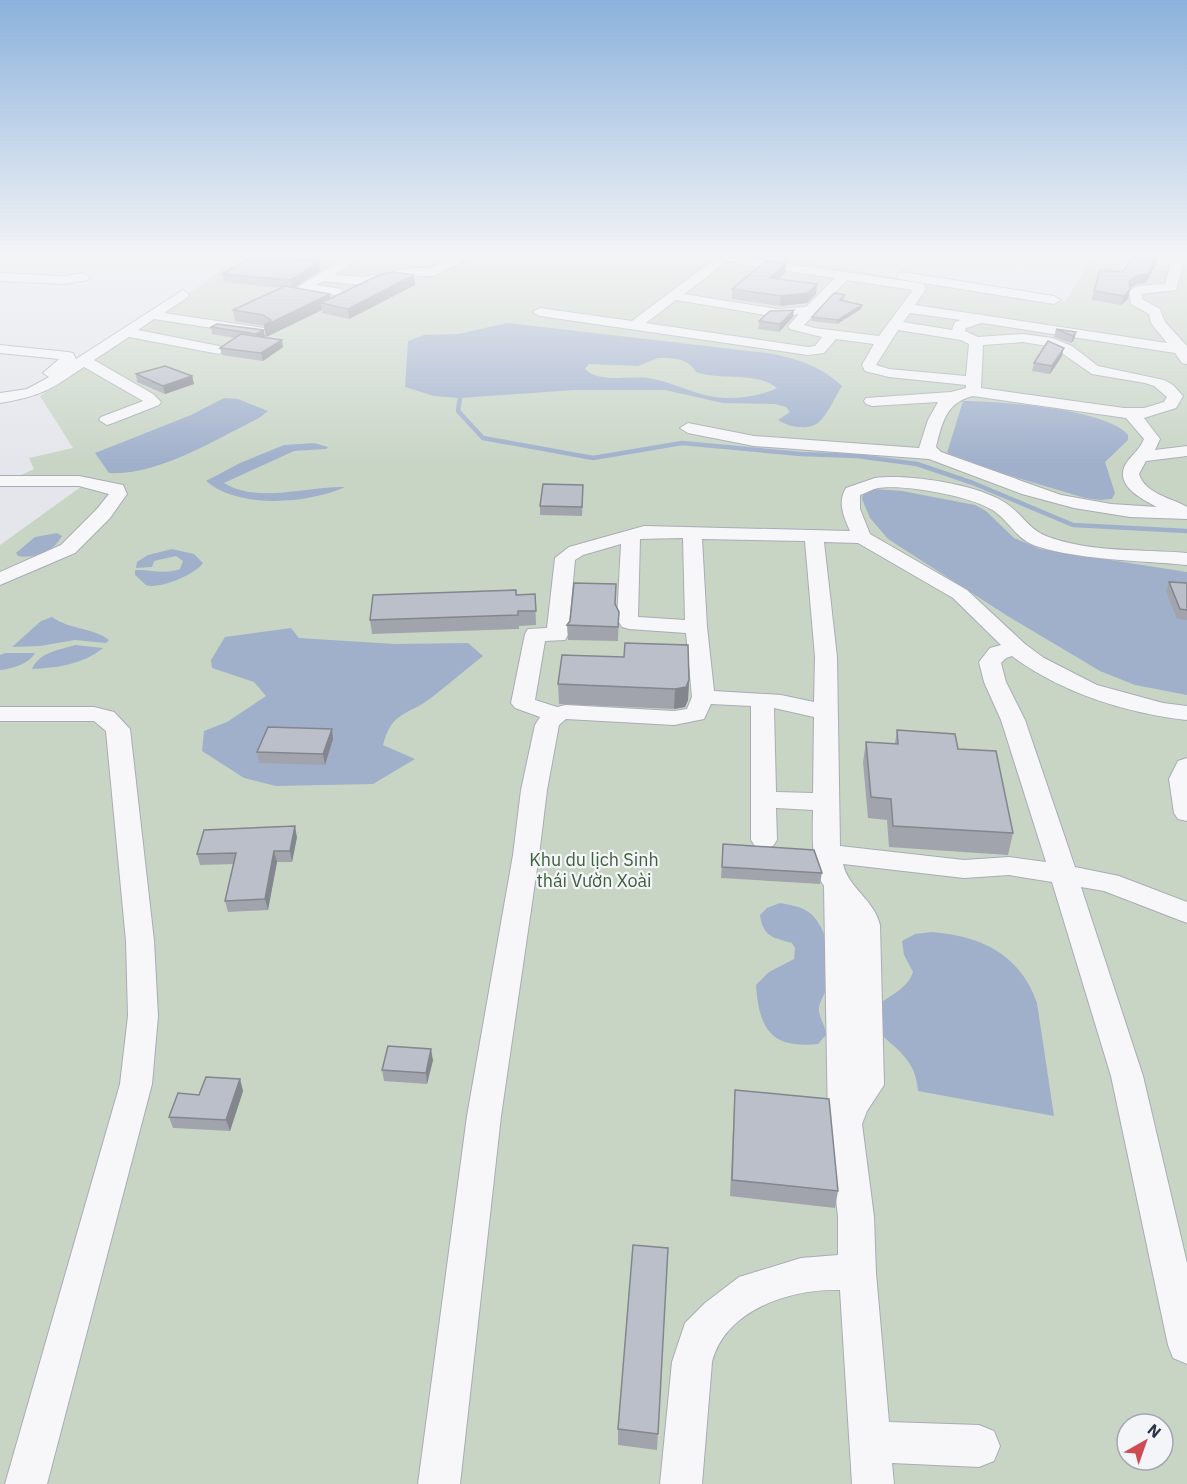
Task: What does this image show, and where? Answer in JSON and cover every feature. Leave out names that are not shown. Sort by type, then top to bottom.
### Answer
[{"type":"street","points":[[0,398],[30,393],[43,388],[138,324]]},
{"type":"street","points":[[213,324],[264,332]]},
{"type":"street","points":[[622,324],[808,351],[819,350],[833,334]]},
{"type":"street","points":[[796,324],[795,326],[799,329],[883,341]]},
{"type":"street","points":[[963,324],[960,325],[958,333],[969,339]]},
{"type":"street","points":[[1013,324],[1185,353]]},
{"type":"street","points":[[1159,324],[1185,353]]},
{"type":"street","points":[[895,325],[969,339],[1023,339],[1058,346],[1067,349],[1096,371],[1153,381],[1181,394],[1161,410],[1130,413],[874,370],[869,365],[895,325]]},
{"type":"street","points":[[126,332],[219,350]]},
{"type":"street","points":[[969,339],[974,386]]},
{"type":"street","points":[[0,349],[63,354],[69,359],[36,383],[0,384]]},
{"type":"street","points":[[84,361],[153,402],[107,420]]},
{"type":"street","points":[[931,454],[927,448],[936,419],[953,397],[974,386]]},
{"type":"street","points":[[872,401],[953,397]]},
{"type":"street","points":[[1130,413],[1152,439],[1150,448],[1131,468],[1130,476],[1134,484],[1148,496],[1187,513]]},
{"type":"street","points":[[688,428],[736,439],[931,454],[967,465],[1034,493],[1066,502],[1138,512],[1187,513]]},
{"type":"street","points":[[1141,457],[1187,451]]},
{"type":"street","points":[[0,481],[79,481],[117,489],[118,494],[103,514],[68,549],[0,579]]},
{"type":"street","points":[[862,537],[851,514],[849,502],[852,492],[875,483],[895,484],[987,500],[1001,507],[1022,530],[1048,543],[1065,547],[1187,559]]},
{"type":"street","points":[[1138,512],[1148,496]]},
{"type":"street","points":[[692,533],[696,627],[703,697],[696,714],[684,717],[566,712],[554,714],[523,703],[536,634],[557,635],[565,558],[576,551],[644,531],[862,537],[960,594],[1017,649],[1036,663],[1089,690],[1151,708],[1187,713]]},
{"type":"street","points":[[631,535],[627,619],[629,623],[696,627]]},
{"type":"street","points":[[814,537],[826,657],[826,802],[833,869],[863,913],[866,925],[868,1085],[854,1104],[845,1124],[856,1217],[857,1273],[873,1484]]},
{"type":"street","points":[[1017,649],[998,653],[990,662],[995,682],[1013,720],[1127,1076],[1187,1346]]},
{"type":"street","points":[[703,697],[762,701],[815,709],[826,713]]},
{"type":"street","points":[[762,701],[764,840]]},
{"type":"street","points":[[0,714],[94,714],[106,717],[118,729],[136,894],[143,1016],[136,1084],[26,1484]]},
{"type":"street","points":[[439,1484],[489,1082],[526,855],[534,790],[547,724],[554,714]]},
{"type":"street","points":[[1187,766],[1181,779],[1187,813]]},
{"type":"street","points":[[763,799],[826,802]]},
{"type":"street","points":[[833,869],[862,856],[964,869],[1009,866],[1109,883],[1187,913]]},
{"type":"street","points":[[681,1484],[692,1362],[699,1336],[718,1316],[752,1290],[801,1275],[825,1272],[857,1273]]},
{"type":"street","points":[[871,1442],[980,1446]]},
{"type":"green space","name":"Khu du lịch Sinh thái Vườn Xoài","points":[[144,324],[1187,324],[1187,1484],[0,1484],[0,545],[89,481],[15,478],[34,469],[29,458],[73,448],[40,396]]},
{"type":"water","points":[[501,324],[518,324],[774,354],[810,365],[827,374],[842,386],[822,419],[815,425],[804,427],[787,425],[778,420],[790,412],[786,407],[775,404],[723,403],[665,390],[574,390],[460,398],[434,396],[405,387],[408,341],[424,335],[458,334]],"holes":[[[658,358],[685,361],[696,372],[706,375],[749,378],[769,383],[777,388],[747,397],[717,397],[658,380],[598,376],[585,369],[589,364],[638,366]]]},
{"type":"water","points":[[224,398],[238,399],[268,411],[259,418],[186,455],[147,469],[109,473],[95,453],[191,415]]},
{"type":"water","points":[[963,401],[1050,408],[1076,413],[1117,426],[1128,435],[1128,440],[1105,462],[1115,493],[1112,499],[1085,498],[998,472],[947,453]]},
{"type":"water","points":[[314,443],[328,447],[294,451],[224,483],[238,489],[267,493],[345,487],[312,497],[274,501],[236,496],[206,481],[240,463],[284,445]]},
{"type":"water","points":[[873,489],[902,491],[975,505],[986,511],[1014,538],[1040,549],[1187,572],[1187,695],[1135,685],[1100,671],[1006,615],[888,539],[870,518],[862,499],[863,493]]},
{"type":"water","points":[[57,533],[62,536],[58,542],[43,553],[25,557],[18,556],[16,553],[35,537]]},
{"type":"water","points":[[172,549],[194,554],[203,563],[185,576],[159,585],[146,585],[135,575],[135,570],[163,572],[180,569],[183,561],[176,556],[154,561],[152,567],[136,568],[137,562],[148,555]]},
{"type":"water","points":[[52,617],[109,640],[106,643],[75,640],[40,646],[12,647],[41,621]]},
{"type":"water","points":[[291,628],[299,638],[395,644],[468,643],[483,656],[423,704],[402,715],[391,725],[383,745],[415,759],[373,784],[276,786],[244,778],[202,751],[204,731],[227,722],[266,696],[254,682],[212,668],[211,660],[225,637]]},
{"type":"water","points":[[75,645],[103,648],[87,658],[69,664],[32,669],[35,663],[45,655]]},
{"type":"water","points":[[35,653],[24,663],[0,670],[0,655]]},
{"type":"water","points":[[780,903],[799,907],[810,913],[821,927],[828,945],[831,965],[830,983],[819,1008],[826,1035],[818,1044],[802,1045],[779,1039],[771,1033],[760,1013],[756,985],[769,972],[794,959],[795,948],[792,943],[770,935],[761,922],[760,915],[767,908]]},
{"type":"water","points":[[932,932],[950,934],[982,943],[1009,960],[1030,986],[1037,1003],[1054,1116],[918,1091],[917,1081],[910,1064],[878,1032],[877,1005],[903,987],[913,972],[904,955],[902,941],[915,934]]},
{"type":"building","points":[[219,324],[264,330],[256,334],[211,327]]},
{"type":"building","points":[[1056,329],[1076,332],[1073,336]]},
{"type":"building","points":[[241,334],[282,340],[261,353],[220,348]]},
{"type":"building","points":[[1048,341],[1064,348],[1052,366],[1034,363]]},
{"type":"building","points":[[165,366],[192,376],[163,386],[136,374]]},
{"type":"building","points":[[543,484],[583,485],[582,507],[540,506]]},
{"type":"building","points":[[1169,582],[1187,583],[1187,610],[1180,609]]},
{"type":"building","points":[[574,583],[616,584],[615,604],[619,612],[618,627],[567,625],[570,621]]},
{"type":"building","points":[[516,590],[516,595],[535,594],[536,611],[518,611],[518,615],[370,620],[373,595]]},
{"type":"building","points":[[625,643],[688,645],[689,680],[686,687],[675,689],[558,684],[562,655],[624,657]]},
{"type":"building","points":[[268,727],[332,729],[323,754],[257,752]]},
{"type":"building","points":[[897,730],[955,734],[958,749],[996,751],[1013,833],[893,826],[891,799],[871,797],[866,742],[898,744]]},
{"type":"building","points":[[295,826],[290,851],[274,851],[265,899],[225,901],[236,853],[197,854],[204,830]]},
{"type":"building","points":[[723,844],[814,850],[822,873],[722,867]]},
{"type":"building","points":[[388,1046],[431,1049],[426,1073],[382,1070]]},
{"type":"building","points":[[206,1077],[240,1079],[226,1120],[169,1117],[178,1093],[199,1095]]},
{"type":"building","points":[[735,1090],[829,1099],[838,1191],[732,1180]]},
{"type":"building","points":[[633,1245],[668,1248],[658,1434],[618,1429]]},
{"type":"waterway","points":[[460,398],[458,411],[483,438],[593,458],[682,443],[801,454],[857,456],[917,464],[973,483],[1073,525],[1187,531]]}]
